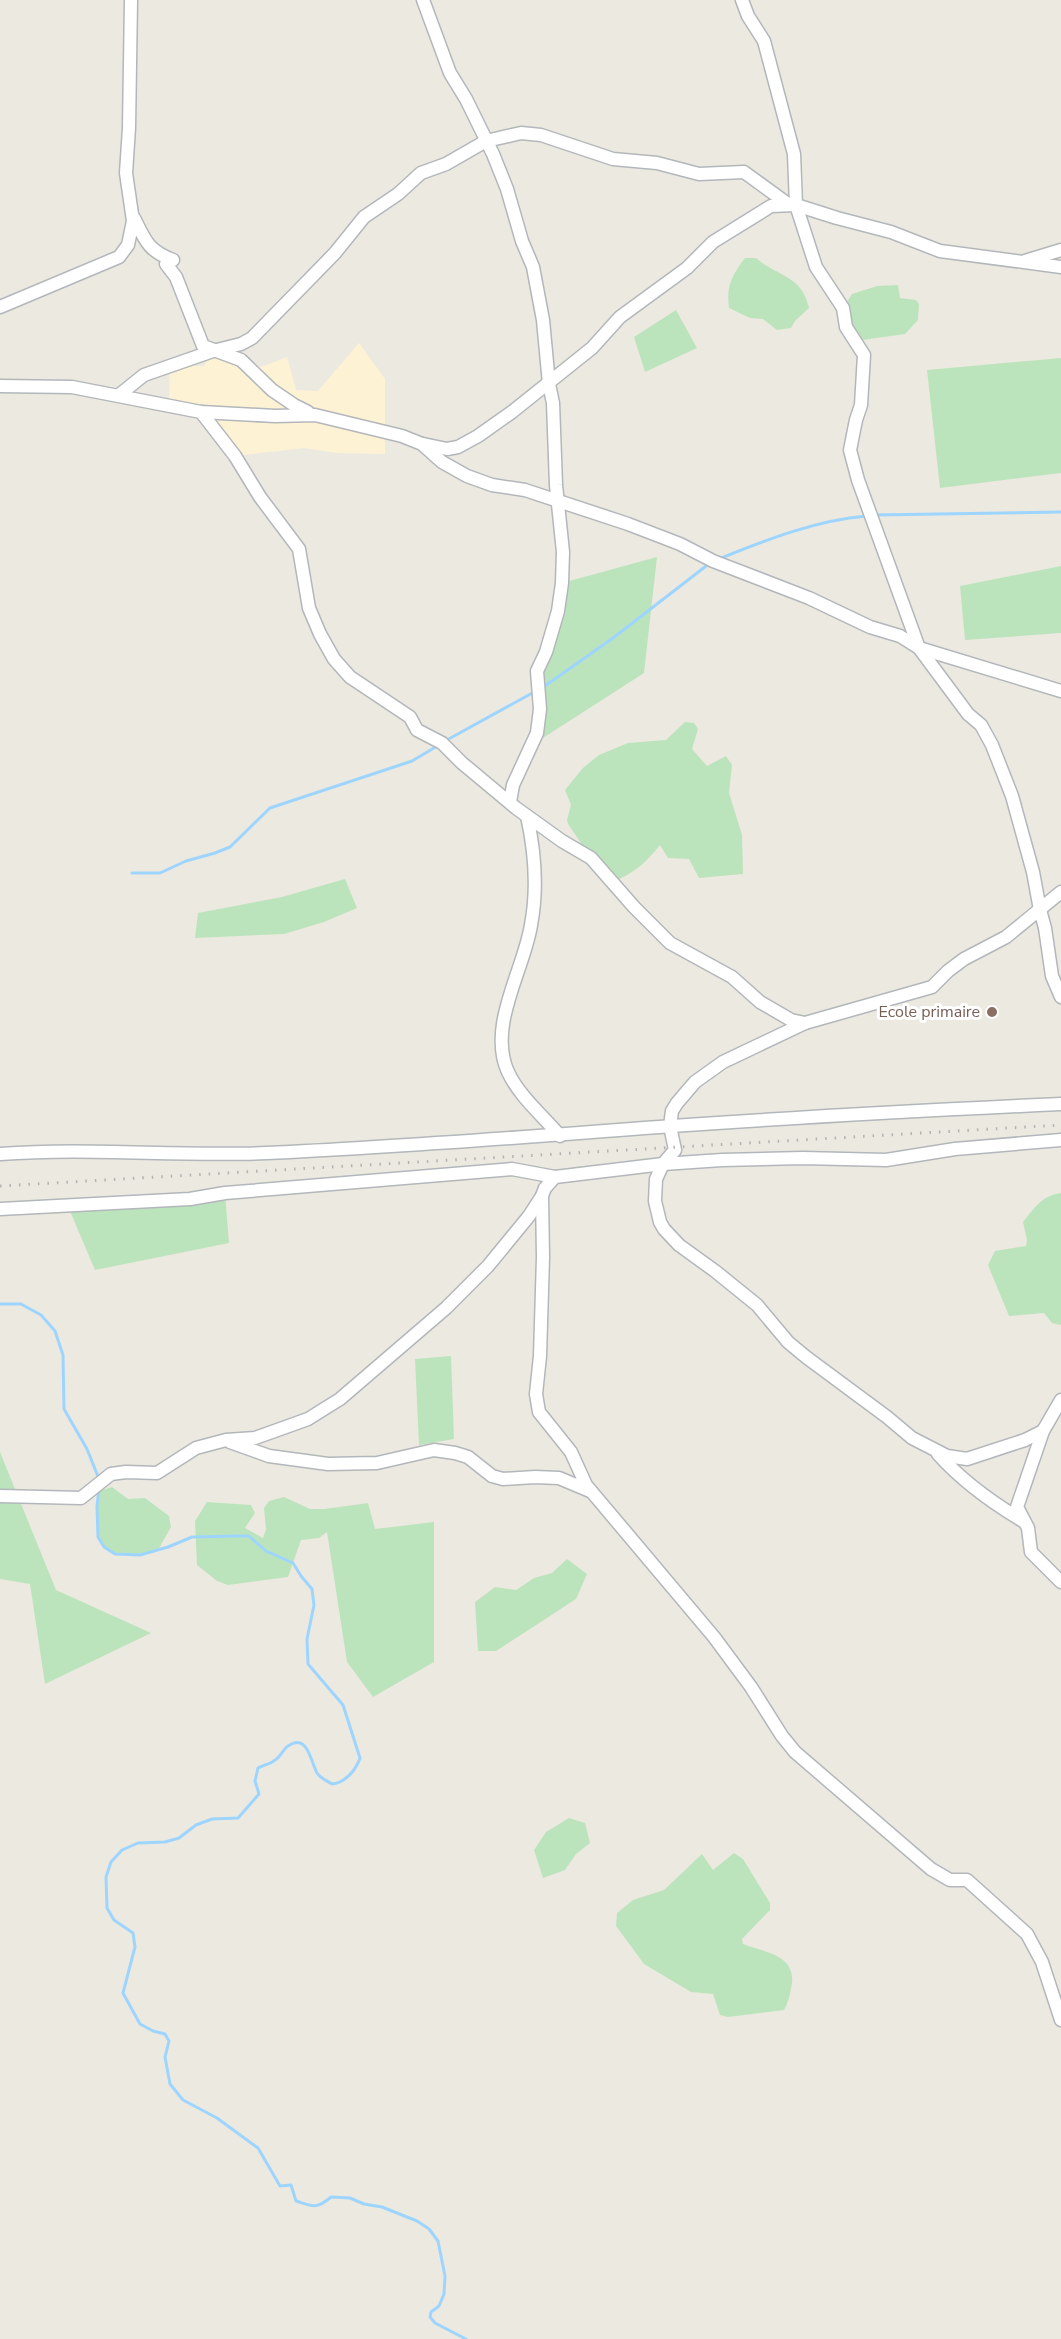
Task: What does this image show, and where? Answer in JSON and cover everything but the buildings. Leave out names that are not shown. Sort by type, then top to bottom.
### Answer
[{"type":"street","points":[[131,0],[126,173],[133,217],[156,254],[169,262],[203,346],[241,360],[272,390],[294,405],[315,415],[402,436],[422,444],[447,449],[458,447],[504,418],[549,384],[592,348],[620,317],[687,268],[713,242],[771,206],[792,204]]},
{"type":"street","points":[[423,0],[450,73],[466,99],[507,189],[522,241],[533,267],[543,320],[553,403],[557,500],[563,552],[558,611],[546,652],[537,671],[540,710],[537,733],[513,785],[510,802]]},
{"type":"street","points":[[742,0],[748,16],[764,41],[794,154],[792,204],[816,267],[843,308],[846,327],[864,355],[861,405],[850,450],[861,489],[919,648],[968,714],[981,725],[992,745],[1012,795],[1046,928],[1052,976],[1061,997]]},
{"type":"street","points":[[118,395],[144,375],[213,351],[241,344],[252,338],[335,253],[364,217],[398,194],[421,174],[446,164],[486,141],[521,133],[541,135],[613,159],[657,163],[699,174],[744,172],[792,204],[891,232],[940,251],[1061,267]]},
{"type":"street","points":[[0,307],[119,257],[128,245],[133,217]]},
{"type":"street","points":[[1020,262],[1061,250]]},
{"type":"street","points":[[0,386],[72,387],[201,412],[275,416],[315,415]]},
{"type":"street","points":[[201,412],[235,456],[260,498],[299,549],[309,608],[334,658],[350,676],[410,717],[417,730],[442,743],[462,763],[527,816],[591,858],[634,907],[670,943],[732,977],[760,1002],[791,1020],[805,1023]]},
{"type":"street","points":[[422,444],[442,462],[467,476],[492,485],[525,490],[557,500],[680,544],[714,561],[809,598],[870,627],[900,636],[919,648],[1061,691]]},
{"type":"street","points":[[527,816],[536,865],[532,923],[525,954],[509,994],[503,1028],[502,1052],[508,1072],[519,1090],[560,1136]]},
{"type":"street","points":[[1026,1524],[994,1504],[959,1476],[937,1453],[903,1432],[887,1417],[806,1357],[788,1342],[757,1305],[672,1238],[660,1222],[655,1201],[656,1179],[663,1164],[675,1150],[670,1126],[672,1112],[677,1103],[695,1082],[723,1062],[805,1023],[932,987],[964,959],[1005,937],[1061,892]]},
{"type":"street","points":[[0,1154],[45,1151],[145,1154],[265,1153],[560,1136],[670,1126],[1061,1104]]},
{"type":"street","points":[[0,1209],[190,1199],[225,1193],[512,1169],[555,1177],[663,1164],[792,1159],[886,1160],[955,1149],[1061,1140]]},
{"type":"street","points":[[0,1496],[81,1498],[111,1474],[157,1473],[196,1448],[226,1440],[255,1438],[308,1419],[340,1399],[446,1308],[488,1266],[529,1216],[545,1188],[555,1177]]},
{"type":"street","points":[[542,1196],[543,1278],[536,1404],[544,1420],[573,1456],[581,1476],[592,1492],[714,1637],[752,1687],[782,1736],[803,1760],[926,1865],[950,1880],[967,1880],[1027,1934],[1042,1962],[1061,2020]]},
{"type":"street","points":[[1061,1400],[1043,1431],[1017,1505],[1026,1524],[1031,1552],[1061,1582]]},
{"type":"street","points":[[937,1453],[957,1459],[967,1458],[1025,1440],[1043,1431]]},
{"type":"street","points":[[226,1440],[269,1456],[328,1464],[377,1463],[434,1450],[468,1457],[492,1476],[503,1479],[559,1478],[592,1492]]},
{"type":"shaded area","points":[[359,343],[385,379],[385,454],[337,453],[304,448],[235,456],[201,412],[169,405],[170,366],[204,366],[213,351],[261,367],[287,357],[296,390],[318,391]]},
{"type":"green space","points":[[745,258],[756,258],[801,289],[809,308],[791,328],[777,330],[763,319],[750,318],[729,308],[728,293],[731,281]]},
{"type":"green space","points":[[898,285],[900,298],[916,300],[919,304],[918,320],[905,334],[855,341],[843,308],[852,294],[877,286]]},
{"type":"green space","points":[[676,310],[697,348],[645,372],[634,337]]},
{"type":"green space","points":[[1061,358],[1061,473],[940,488],[927,370]]},
{"type":"green space","points":[[657,557],[644,673],[532,745],[537,671],[562,583]]},
{"type":"green space","points":[[1061,566],[1061,633],[965,640],[960,586]]},
{"type":"green space","points":[[685,722],[694,723],[698,729],[692,749],[707,766],[726,756],[732,765],[729,793],[742,835],[743,874],[699,878],[689,859],[668,858],[660,845],[639,867],[613,882],[591,858],[568,824],[571,805],[565,790],[583,768],[599,755],[628,743],[666,740]]},
{"type":"green space","points":[[345,879],[357,908],[324,922],[284,934],[195,938],[198,913],[282,897]]},
{"type":"green space","points":[[225,1193],[229,1243],[95,1270],[67,1204]]},
{"type":"green space","points":[[1061,1193],[1061,1325],[1052,1323],[1044,1313],[1009,1316],[988,1265],[995,1251],[1026,1246],[1023,1222],[1044,1199]]},
{"type":"green space","points":[[451,1356],[454,1439],[419,1445],[415,1359]]},
{"type":"green space","points":[[0,1452],[56,1590],[151,1633],[45,1684],[30,1584],[0,1579]]},
{"type":"green space","points":[[112,1487],[128,1499],[145,1498],[169,1516],[171,1527],[158,1550],[124,1555],[104,1546],[99,1537],[97,1525],[99,1491]]},
{"type":"green space","points":[[284,1497],[310,1509],[368,1503],[375,1529],[434,1522],[434,1662],[373,1697],[347,1662],[327,1532],[319,1538],[301,1540],[288,1577],[228,1585],[217,1581],[197,1565],[195,1521],[207,1502],[251,1505],[255,1513],[245,1528],[263,1538],[266,1529],[264,1508],[269,1501]]},
{"type":"green space","points":[[567,1559],[587,1574],[576,1599],[496,1651],[478,1651],[475,1602],[495,1587],[516,1590],[534,1578],[552,1573]]},
{"type":"green space","points":[[569,1818],[585,1823],[590,1843],[576,1854],[565,1870],[543,1878],[534,1850],[546,1832]]},
{"type":"green space","points":[[734,1853],[743,1859],[770,1903],[770,1910],[742,1939],[743,1944],[768,1952],[783,1960],[788,1966],[792,1973],[792,1983],[784,2010],[728,2017],[720,2015],[713,1994],[691,1992],[644,1964],[616,1926],[617,1913],[633,1900],[664,1890],[702,1854],[713,1870]]},
{"type":"waterway","points":[[874,515],[1061,512]]},
{"type":"waterway","points":[[719,559],[810,526],[867,516]]},
{"type":"waterway","points":[[542,688],[613,638],[710,563]]},
{"type":"waterway","points":[[445,741],[536,691]]},
{"type":"waterway","points":[[132,873],[160,873],[186,861],[230,847],[270,808],[412,761],[439,745]]},
{"type":"waterway","points":[[0,1304],[21,1304],[41,1315],[55,1331],[63,1355],[64,1409],[87,1449],[99,1479]]},
{"type":"waterway","points":[[99,1489],[98,1537],[104,1547],[115,1554],[140,1555],[192,1537],[249,1536],[266,1551],[293,1563],[312,1589],[314,1605],[307,1639],[308,1664],[343,1705],[360,1758],[349,1775],[332,1784],[317,1773],[308,1750],[300,1743],[295,1743],[286,1747],[279,1757],[258,1768],[255,1781],[259,1794],[238,1818],[212,1819],[196,1825],[179,1838],[165,1842],[138,1843],[122,1850],[111,1862],[106,1877],[107,1908],[114,1920],[133,1933],[135,1947],[123,1993],[140,2024],[165,2034],[169,2041],[165,2057],[170,2084],[183,2100],[217,2118],[258,2148],[280,2186],[291,2185],[296,2201],[314,2206],[331,2197],[350,2198],[364,2204],[382,2207],[417,2221],[429,2229],[438,2241],[445,2276],[444,2294],[439,2306],[431,2312],[430,2317],[435,2323],[466,2339]]},
{"type":"railway","points":[[0,1186],[1061,1125]]},
{"type":"place","name":"Ecole primaire","points":[[992,1012]]}]
